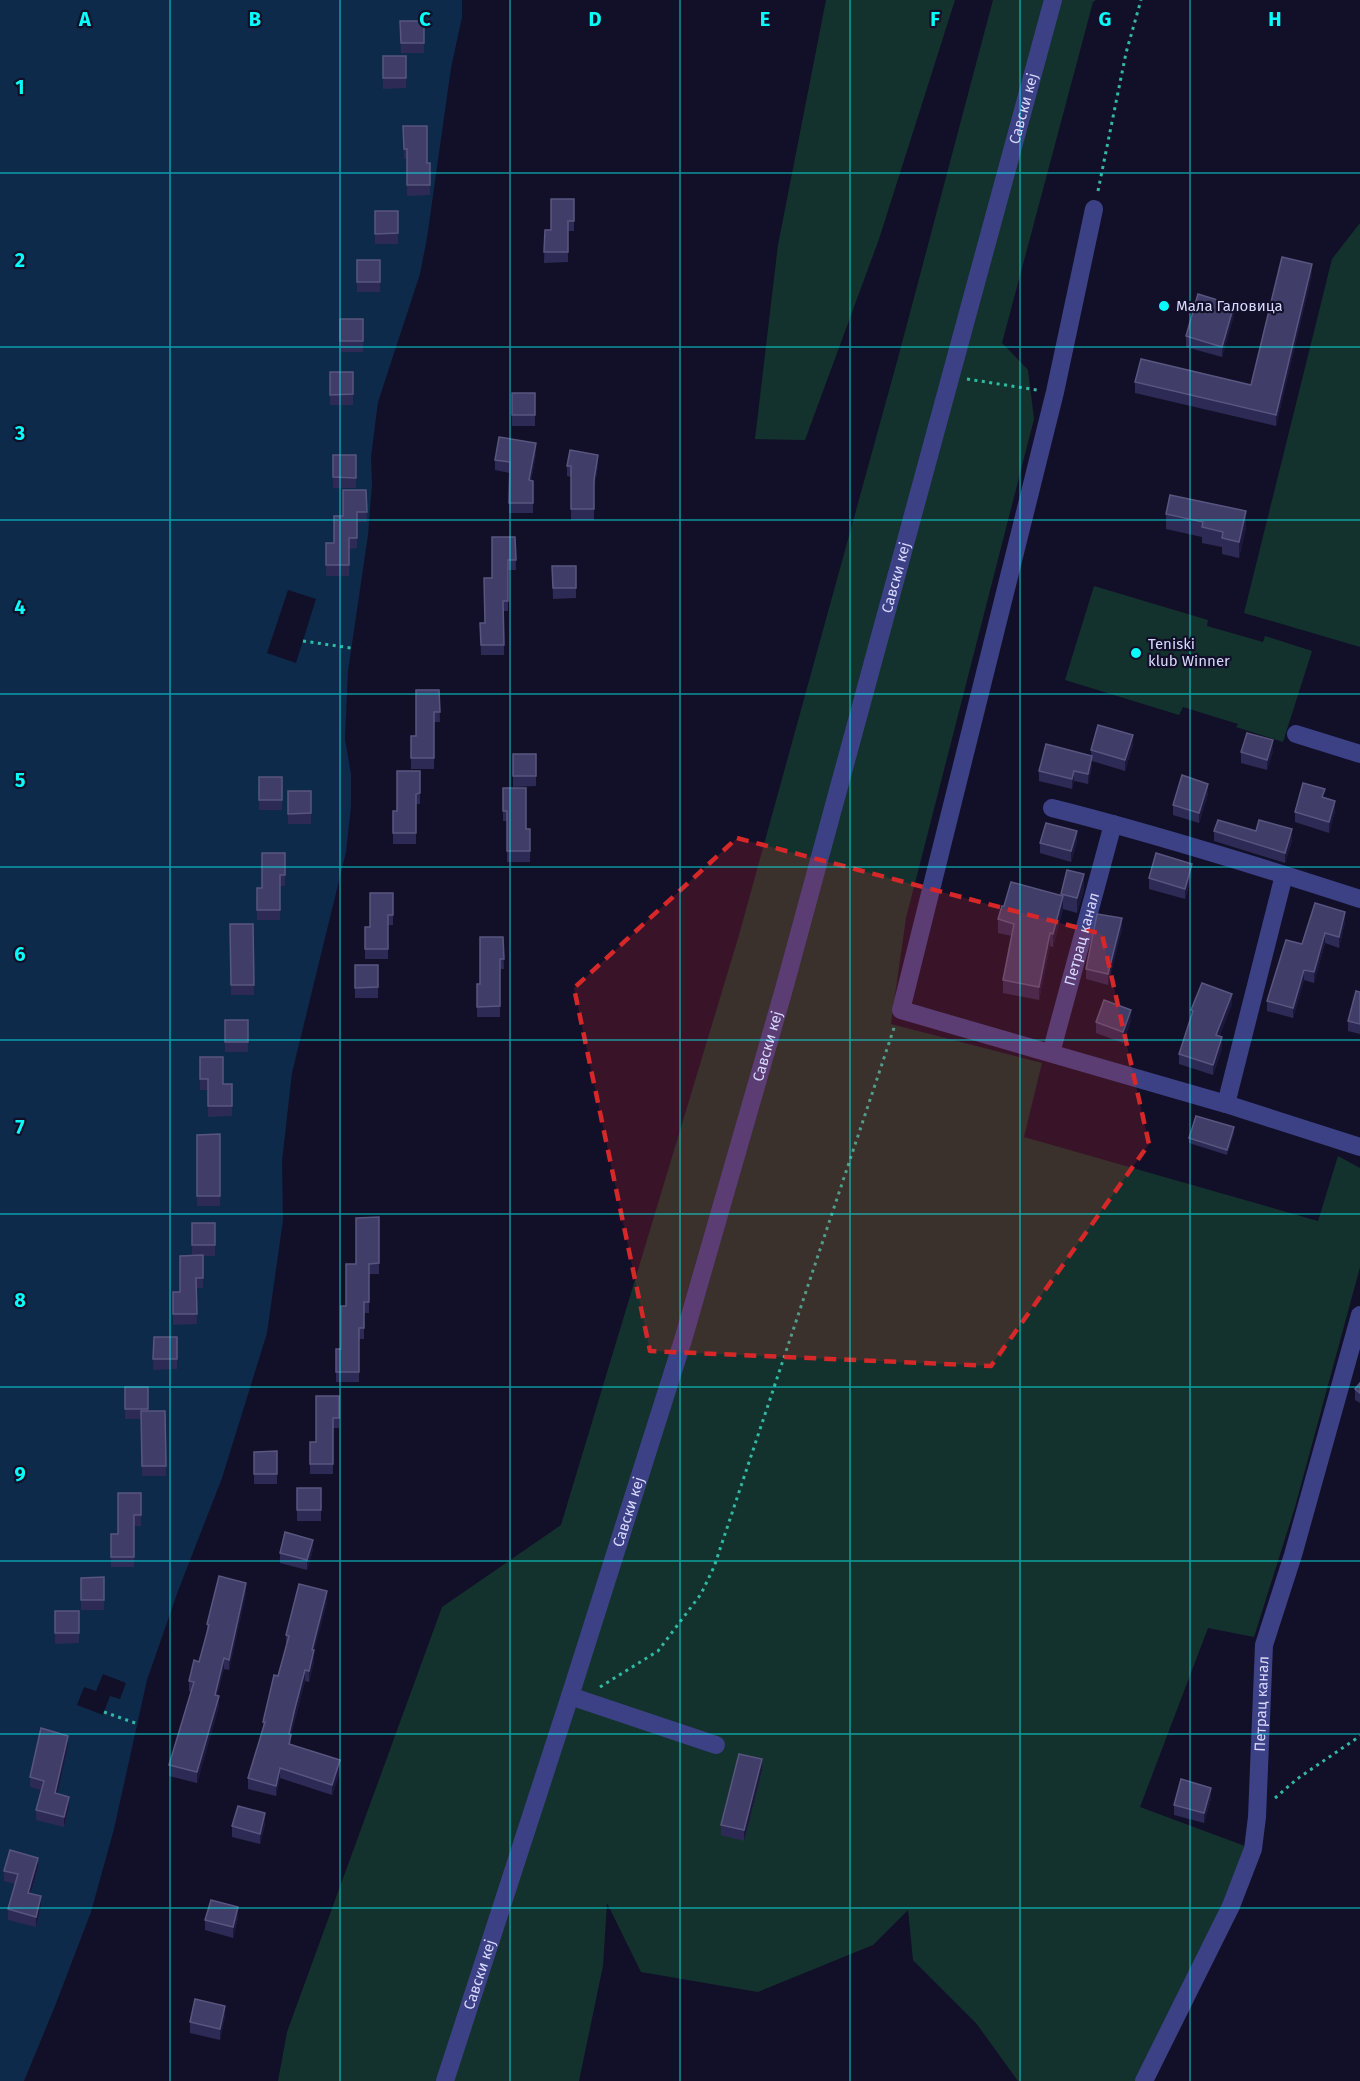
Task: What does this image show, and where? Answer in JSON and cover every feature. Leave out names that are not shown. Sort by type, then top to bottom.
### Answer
[{"type":"street","name":"Савски кеј","points":[[445,2081],[574,1698],[683,1340],[784,989],[1053,0]]},
{"type":"street","points":[[1094,209],[1055,392],[901,1010],[1226,1104],[1360,1147]]},
{"type":"street","points":[[1296,734],[1360,754]]},
{"type":"street","points":[[1052,808],[1113,824],[1360,899]]},
{"type":"street","name":"Петрац канал","points":[[1050,1053],[1113,824]]},
{"type":"street","points":[[1226,1104],[1284,875]]},
{"type":"street","name":"Петрац канал","points":[[1144,2081],[1232,1906],[1253,1849],[1257,1817],[1264,1645],[1293,1555],[1360,1315]]},
{"type":"street","points":[[574,1698],[716,1745]]},
{"type":"path","points":[[1094,209],[1126,53],[1141,0]]},
{"type":"path","points":[[950,376],[1055,392]]},
{"type":"path","points":[[303,640],[351,648]]},
{"type":"path","points":[[574,1698],[657,1651],[700,1593],[714,1567],[901,1010]]},
{"type":"path","points":[[104,1712],[138,1724]]},
{"type":"path","points":[[1257,1817],[1273,1799],[1297,1779],[1360,1736]]},
{"type":"highlighted area","points":[[737,838],[1102,934],[1149,1144],[991,1366],[650,1351],[574,988]]},
{"type":"green space","points":[[826,0],[955,0],[879,239],[805,440],[755,439],[778,245]]},
{"type":"green space","points":[[993,0],[1096,0],[1093,2],[1002,343],[1028,370],[1034,419],[906,918],[891,1024],[1042,1063],[1024,1137],[1318,1221],[1338,1156],[1360,1168],[1360,1267],[1295,1507],[1254,1637],[1208,1628],[1140,1807],[1253,1849],[1144,2081],[1018,2081],[976,2023],[913,1960],[908,1910],[873,1945],[758,1992],[641,1972],[607,1903],[603,1966],[579,2081],[278,2081],[287,2032],[442,1607],[561,1525],[739,935],[898,358]]},
{"type":"green space","points":[[1360,223],[1360,647],[1244,613],[1332,259]]},
{"type":"green space","points":[[1094,586],[1208,620],[1207,626],[1263,642],[1265,636],[1312,651],[1283,742],[1236,727],[1238,724],[1183,707],[1179,715],[1065,680]]},
{"type":"water","points":[[0,0],[462,0],[462,17],[451,68],[420,274],[378,402],[371,457],[372,485],[368,535],[348,671],[345,739],[351,774],[351,806],[346,852],[292,1073],[282,1161],[283,1220],[267,1333],[222,1478],[178,1591],[147,1680],[114,1829],[91,1912],[24,2081],[0,2081]]},
{"type":"pier","points":[[288,590],[316,599],[296,663],[267,653]]},
{"type":"pier","points":[[103,1674],[126,1683],[120,1699],[110,1696],[103,1715],[77,1705],[84,1687],[96,1691]]},
{"type":"building","points":[[400,21],[424,21],[424,43],[401,43]]},
{"type":"building","points":[[383,56],[406,56],[406,78],[383,78]]},
{"type":"building","points":[[403,126],[427,126],[427,163],[430,163],[430,185],[407,185],[407,149],[404,149]]},
{"type":"building","points":[[551,199],[574,199],[574,221],[568,221],[568,252],[544,252],[545,230],[551,230]]},
{"type":"building","points":[[375,211],[398,211],[398,233],[375,234]]},
{"type":"building","points":[[1282,257],[1312,264],[1276,415],[1135,382],[1141,359],[1251,385]]},
{"type":"building","points":[[357,260],[380,260],[380,282],[357,282]]},
{"type":"building","points":[[1198,294],[1234,305],[1222,347],[1186,336]]},
{"type":"building","points":[[340,319],[363,319],[363,341],[340,341]]},
{"type":"building","points":[[330,372],[353,372],[353,394],[330,395]]},
{"type":"building","points":[[512,393],[535,393],[535,415],[512,415]]},
{"type":"building","points":[[499,437],[536,443],[529,480],[533,481],[533,503],[509,503],[510,462],[495,460]]},
{"type":"building","points":[[570,450],[598,455],[594,480],[594,509],[571,509],[571,466],[567,466]]},
{"type":"building","points":[[333,455],[356,455],[356,478],[333,477]]},
{"type":"building","points":[[343,490],[366,490],[367,512],[357,512],[357,538],[349,538],[349,565],[326,565],[326,543],[334,543],[334,516],[343,516]]},
{"type":"building","points":[[1170,495],[1246,511],[1239,542],[1222,538],[1223,532],[1202,527],[1203,522],[1166,514]]},
{"type":"building","points":[[492,537],[515,537],[516,560],[508,560],[508,601],[503,601],[504,645],[481,645],[480,623],[485,623],[484,578],[492,578]]},
{"type":"building","points":[[552,566],[576,566],[576,588],[553,588]]},
{"type":"building","points":[[416,690],[439,690],[440,712],[434,712],[434,758],[411,758],[411,736],[416,736]]},
{"type":"building","points":[[1098,725],[1133,735],[1125,760],[1091,750]]},
{"type":"building","points":[[1247,733],[1273,740],[1267,760],[1241,752]]},
{"type":"building","points":[[1046,744],[1092,756],[1088,774],[1074,771],[1072,779],[1039,771]]},
{"type":"building","points":[[513,754],[536,754],[536,776],[513,776]]},
{"type":"building","points":[[397,771],[420,771],[420,793],[416,794],[416,833],[393,833],[393,811],[397,811]]},
{"type":"building","points":[[1182,775],[1208,784],[1199,813],[1173,805]]},
{"type":"building","points":[[259,777],[282,777],[282,800],[259,800]]},
{"type":"building","points":[[1303,783],[1325,789],[1322,797],[1335,801],[1329,822],[1295,812]]},
{"type":"building","points":[[503,788],[526,788],[526,829],[530,829],[530,851],[507,851],[507,811],[503,811]]},
{"type":"building","points":[[288,791],[311,791],[311,813],[288,814]]},
{"type":"building","points":[[1218,820],[1256,831],[1259,820],[1292,829],[1285,853],[1214,831]]},
{"type":"building","points":[[1046,823],[1077,831],[1071,851],[1040,843]]},
{"type":"building","points":[[262,853],[285,853],[285,875],[280,875],[280,910],[257,910],[257,888],[262,888]]},
{"type":"building","points":[[1156,853],[1192,864],[1185,889],[1149,878]]},
{"type":"building","points":[[1067,870],[1084,874],[1077,898],[1061,894]]},
{"type":"building","points":[[1011,882],[1063,896],[1053,934],[1050,933],[1039,987],[1003,980],[1014,924],[998,919]]},
{"type":"building","points":[[370,893],[393,893],[393,915],[388,915],[388,949],[365,949],[365,927],[370,927]]},
{"type":"building","points":[[1315,903],[1345,912],[1339,937],[1325,933],[1314,972],[1304,970],[1293,1008],[1267,1001],[1286,940],[1302,944]]},
{"type":"building","points":[[1097,914],[1122,918],[1108,974],[1086,969]]},
{"type":"building","points":[[230,924],[253,924],[254,985],[231,985]]},
{"type":"building","points":[[480,937],[503,937],[504,959],[500,959],[500,1006],[477,1007],[477,984],[480,984]]},
{"type":"building","points":[[355,965],[378,965],[378,987],[355,988]]},
{"type":"building","points":[[1202,983],[1232,994],[1216,1035],[1222,1037],[1213,1065],[1179,1054],[1193,1011],[1191,1010]]},
{"type":"building","points":[[1356,991],[1360,992],[1360,1024],[1348,1021]]},
{"type":"building","points":[[1104,1000],[1131,1010],[1123,1032],[1096,1022]]},
{"type":"building","points":[[225,1020],[248,1020],[248,1042],[225,1042]]},
{"type":"building","points":[[200,1057],[223,1057],[223,1084],[232,1084],[232,1106],[208,1106],[208,1079],[200,1079]]},
{"type":"building","points":[[1196,1116],[1234,1127],[1227,1150],[1189,1138]]},
{"type":"building","points":[[220,1134],[220,1196],[197,1196],[197,1135]]},
{"type":"building","points":[[379,1217],[379,1263],[369,1264],[369,1302],[364,1302],[364,1328],[359,1328],[359,1372],[336,1372],[336,1349],[341,1349],[341,1306],[346,1306],[346,1264],[356,1264],[356,1218]]},
{"type":"building","points":[[192,1223],[215,1223],[215,1245],[192,1245]]},
{"type":"building","points":[[203,1255],[203,1278],[196,1278],[197,1314],[173,1314],[173,1292],[180,1292],[180,1256]]},
{"type":"building","points":[[154,1337],[177,1337],[177,1359],[153,1359]]},
{"type":"building","points":[[1360,1383],[1360,1393],[1355,1389]]},
{"type":"building","points":[[125,1387],[148,1387],[148,1409],[125,1409]]},
{"type":"building","points":[[316,1396],[339,1396],[339,1418],[333,1418],[333,1464],[310,1464],[310,1442],[316,1442]]},
{"type":"building","points":[[141,1411],[165,1411],[166,1466],[142,1466]]},
{"type":"building","points":[[277,1451],[277,1474],[254,1474],[254,1452]]},
{"type":"building","points":[[297,1488],[321,1488],[321,1510],[297,1510]]},
{"type":"building","points":[[118,1493],[141,1493],[141,1515],[134,1515],[134,1557],[111,1557],[111,1534],[118,1534]]},
{"type":"building","points":[[285,1532],[313,1540],[307,1560],[280,1553]]},
{"type":"building","points":[[219,1576],[246,1583],[229,1660],[224,1658],[215,1695],[219,1696],[197,1772],[169,1765],[194,1682],[189,1681],[194,1660],[199,1662]]},
{"type":"building","points":[[104,1577],[104,1600],[81,1600],[81,1578]]},
{"type":"building","points":[[299,1584],[327,1591],[309,1671],[305,1670],[295,1708],[289,1744],[340,1760],[332,1785],[280,1768],[276,1786],[248,1778],[265,1722],[263,1722],[274,1675],[278,1676],[289,1636],[286,1635]]},
{"type":"building","points":[[55,1611],[79,1611],[79,1633],[55,1633]]},
{"type":"building","points":[[41,1728],[68,1736],[55,1793],[69,1797],[64,1817],[36,1810],[44,1781],[30,1777]]},
{"type":"building","points":[[739,1754],[762,1759],[744,1830],[721,1825]]},
{"type":"building","points":[[1181,1779],[1211,1788],[1204,1813],[1174,1805]]},
{"type":"building","points":[[238,1806],[265,1813],[260,1834],[232,1826]]},
{"type":"building","points":[[10,1850],[38,1858],[28,1893],[41,1896],[36,1917],[8,1909],[18,1874],[4,1871]]},
{"type":"building","points":[[211,1900],[238,1907],[233,1927],[205,1920]]},
{"type":"building","points":[[195,1999],[225,2006],[220,2029],[190,2022]]},
{"type":"place","name":"Мала Галовица","points":[[1164,306]]},
{"type":"place","name":"Teniski klub Winner","points":[[1136,653]]}]
